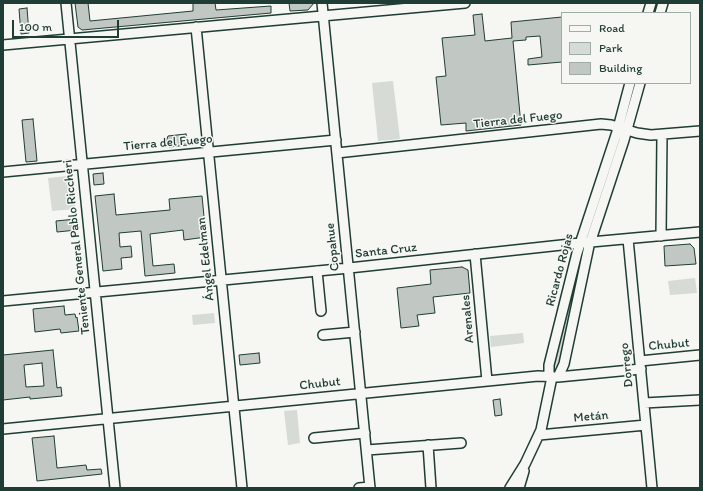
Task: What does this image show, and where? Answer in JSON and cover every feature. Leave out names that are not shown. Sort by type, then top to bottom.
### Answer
[{"type":"street","name":"Teniente General Pablo Riccheri","points":[[66,3],[115,488]]},
{"type":"street","name":"Copahue","points":[[322,3],[370,487]]},
{"type":"street","points":[[3,45],[324,16],[405,6],[464,3]]},
{"type":"street","name":"Ángel Edelman","points":[[196,27],[242,488]]},
{"type":"street","name":"Ricardo Rojas","points":[[555,377],[549,371],[549,365],[580,243],[618,127],[630,84]]},
{"type":"street","name":"Ricardo Rojas","points":[[519,488],[526,464],[539,435],[555,377],[564,364],[590,242],[627,130],[640,84]]},
{"type":"street","name":"Tierra del Fuego","points":[[337,153],[598,124],[608,124],[646,134],[700,131]]},
{"type":"street","points":[[661,236],[662,134]]},
{"type":"street","name":"Tierra del Fuego","points":[[3,172],[336,140]]},
{"type":"street","name":"Santa Cruz","points":[[3,301],[349,268],[580,243],[700,232]]},
{"type":"street","name":"Dorrego","points":[[628,239],[652,488]]},
{"type":"street","name":"Arenales","points":[[475,254],[487,381]]},
{"type":"street","points":[[317,271],[321,311]]},
{"type":"street","points":[[324,335],[355,332]]},
{"type":"street","name":"Chubut","points":[[3,429],[538,376],[555,377],[700,355]]},
{"type":"street","points":[[644,403],[700,400]]},
{"type":"street","name":"Metán","points":[[539,435],[646,425]]},
{"type":"street","points":[[314,438],[365,433]]},
{"type":"street","points":[[367,450],[461,443]]},
{"type":"street","points":[[428,446],[431,488]]},
{"type":"street","name":"Ricardo Rojas","points":[[510,488],[526,464]]},
{"type":"street","points":[[359,488],[370,487]]},
{"type":"green space","points":[[393,81],[400,139],[378,141],[372,83]]},
{"type":"green space","points":[[67,176],[72,181],[75,209],[52,211],[48,178]]},
{"type":"green space","points":[[580,256],[583,257],[559,367],[556,369],[553,368],[553,365]]},
{"type":"green space","points":[[695,278],[697,293],[670,295],[668,281]]},
{"type":"green space","points":[[214,313],[215,323],[193,325],[192,315]]},
{"type":"green space","points":[[523,333],[524,343],[491,347],[490,336]]},
{"type":"green space","points":[[297,410],[300,443],[288,445],[284,411]]},
{"type":"building","points":[[75,3],[88,3],[90,21],[193,11],[193,3],[215,3],[216,10],[271,6],[271,13],[82,30],[78,27]]},
{"type":"building","points":[[289,3],[314,3],[308,10],[290,11]]},
{"type":"building","points":[[27,8],[29,33],[21,34],[19,9]]},
{"type":"building","points":[[482,14],[485,41],[512,38],[511,22],[561,17],[561,62],[528,65],[528,59],[542,57],[540,36],[526,37],[526,40],[513,41],[521,125],[466,131],[466,123],[441,125],[436,77],[446,76],[442,38],[475,35],[473,15]]},
{"type":"building","points":[[33,119],[37,161],[26,162],[22,120]]},
{"type":"building","points":[[186,134],[187,145],[169,147],[167,145],[166,142],[168,136]]},
{"type":"building","points":[[103,173],[104,184],[94,185],[93,174]]},
{"type":"building","points":[[114,194],[116,215],[170,210],[169,199],[202,196],[206,237],[184,240],[183,230],[150,234],[153,266],[174,264],[175,273],[145,276],[141,231],[119,233],[120,247],[131,246],[132,257],[121,258],[122,269],[103,271],[95,196]]},
{"type":"building","points":[[76,219],[77,230],[57,232],[56,221]]},
{"type":"building","points":[[690,244],[694,248],[696,264],[665,266],[664,246]]},
{"type":"building","points":[[462,267],[468,270],[470,293],[433,297],[435,313],[417,315],[419,326],[401,328],[397,288],[431,284],[430,270]]},
{"type":"building","points":[[64,306],[65,315],[75,314],[76,318],[77,317],[79,331],[61,333],[60,329],[35,332],[33,309]]},
{"type":"building","points":[[53,350],[57,388],[61,387],[62,396],[3,400],[3,355]],"holes":[[[42,363],[44,386],[26,387],[24,365]]]},
{"type":"building","points":[[259,353],[260,363],[240,365],[239,355]]},
{"type":"building","points":[[500,399],[502,415],[495,416],[493,400]]},
{"type":"building","points":[[54,436],[57,468],[86,465],[87,470],[101,469],[102,474],[37,481],[32,438]]}]
